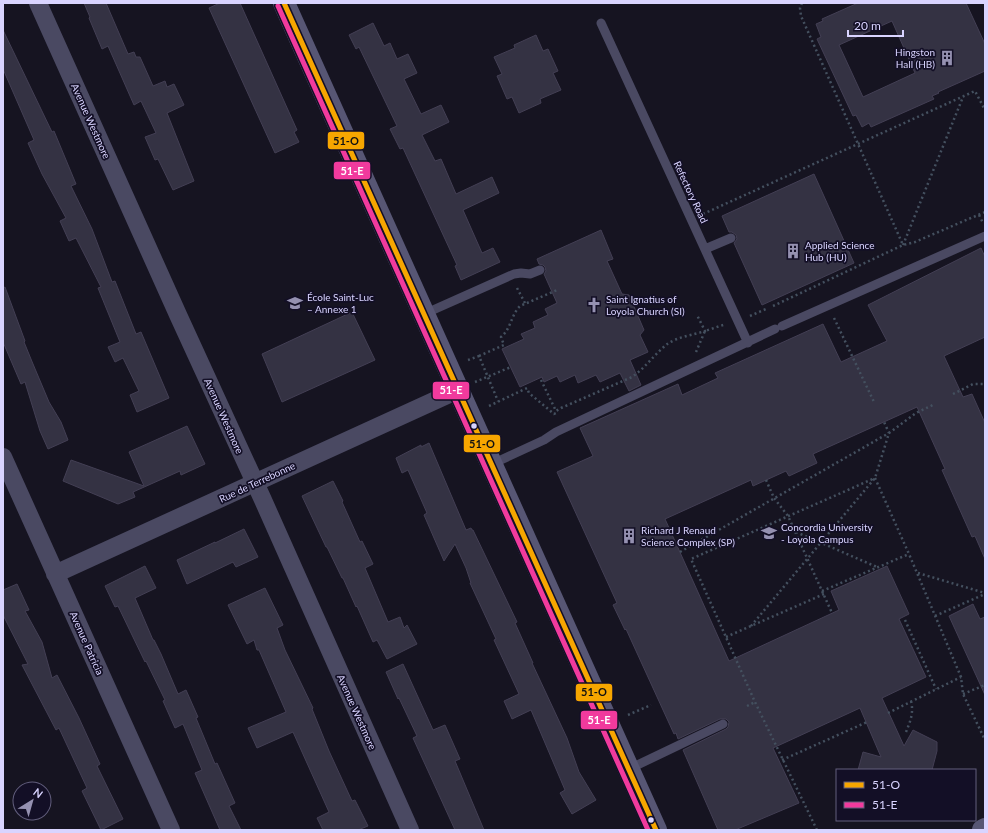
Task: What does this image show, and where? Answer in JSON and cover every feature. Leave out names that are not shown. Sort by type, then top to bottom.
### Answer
[{"type":"street","name":"Avenue Westmore","points":[[38,3],[410,830]]},
{"type":"street","points":[[284,3],[424,314],[468,386],[492,464],[656,830]]},
{"type":"street","name":"Rue de Terrebonne","points":[[55,574],[468,386]]},
{"type":"street","name":"Avenue Patricia","points":[[3,457],[171,830]]},
{"type":"lane","name":"Refectory Road","points":[[601,23],[748,343]]},
{"type":"lane","points":[[492,464],[544,440],[556,432],[779,328],[985,236]]},
{"type":"lane","points":[[705,249],[731,238]]},
{"type":"lane","points":[[424,314],[514,274],[530,274],[540,270]]},
{"type":"lane","points":[[629,769],[723,724]]},
{"type":"path","points":[[802,3],[800,8],[801,16],[903,245]]},
{"type":"path","points":[[700,216],[975,91],[985,110]]},
{"type":"path","points":[[903,245],[964,96]]},
{"type":"path","points":[[773,306],[903,245],[915,242],[985,212]]},
{"type":"path","points":[[979,215],[984,224]]},
{"type":"path","points":[[513,286],[518,288],[525,303]]},
{"type":"path","points":[[468,360],[504,345],[501,337],[507,330],[516,310],[525,303],[557,290]]},
{"type":"path","points":[[828,306],[874,402]]},
{"type":"path","points":[[745,318],[766,309]]},
{"type":"path","points":[[695,356],[705,331],[697,315]]},
{"type":"path","points":[[489,406],[527,388],[529,394],[554,414],[556,411],[632,377],[672,341],[728,323]]},
{"type":"path","points":[[479,356],[498,401]]},
{"type":"path","points":[[468,386],[511,367]]},
{"type":"path","points":[[541,380],[556,411]]},
{"type":"path","points":[[953,394],[973,384],[985,384]]},
{"type":"path","points":[[680,552],[889,433],[916,413],[935,404]]},
{"type":"path","points":[[751,626],[807,557],[875,478],[889,433],[884,422]]},
{"type":"path","points":[[817,830],[755,702],[691,559],[875,478]]},
{"type":"path","points":[[875,478],[961,677],[963,694],[985,740]]},
{"type":"path","points":[[766,480],[774,498],[788,516],[832,613]]},
{"type":"path","points":[[795,532],[877,567]]},
{"type":"path","points":[[726,637],[877,567],[909,554]]},
{"type":"path","points":[[917,573],[985,594],[935,616]]},
{"type":"path","points":[[905,620],[936,689]]},
{"type":"path","points":[[888,713],[961,677]]},
{"type":"path","points":[[963,694],[985,685]]},
{"type":"path","points":[[906,732],[912,716],[913,708],[911,701]]},
{"type":"path","points":[[747,706],[755,702]]},
{"type":"path","points":[[628,715],[651,705]]},
{"type":"path","points":[[782,760],[867,722]]},
{"type":"building","points":[[84,3],[106,3],[128,54],[134,52],[136,57],[140,57],[153,86],[165,81],[167,87],[174,84],[184,105],[167,113],[194,181],[173,190],[158,159],[155,160],[145,137],[156,133],[141,101],[134,105],[108,46],[102,49]]},
{"type":"building","points":[[220,3],[240,3],[297,130],[294,132],[299,142],[275,153],[209,8]]},
{"type":"building","name":"Hingston Hall (HB)","points":[[858,3],[966,3],[985,44],[985,71],[938,92],[939,93],[932,96],[934,99],[871,127],[869,123],[862,127],[856,115],[853,116],[817,39],[821,37],[816,24],[823,21],[822,19]],"holes":[[[892,21],[915,73],[863,97],[839,45]]]},
{"type":"building","points":[[373,23],[384,46],[390,43],[397,59],[408,54],[417,73],[404,79],[421,114],[441,105],[449,122],[422,135],[435,161],[441,159],[456,194],[492,177],[499,193],[463,210],[482,253],[493,248],[500,262],[461,280],[455,266],[457,265],[403,148],[400,149],[390,129],[397,126],[359,47],[356,49],[349,35]]},
{"type":"building","points":[[3,30],[52,132],[54,131],[76,184],[71,186],[92,229],[112,282],[115,281],[136,334],[141,332],[169,398],[137,412],[130,395],[139,391],[123,358],[115,362],[108,347],[120,342],[98,288],[101,287],[76,238],[69,241],[60,221],[66,218],[42,174],[28,143],[34,140],[3,69]]},
{"type":"building","points":[[536,35],[543,51],[548,49],[558,71],[553,73],[561,90],[540,99],[541,103],[519,113],[512,97],[507,99],[497,76],[502,74],[494,57],[515,48],[514,45]]},
{"type":"building","name":"Applied Science Hub (HU)","points":[[814,174],[854,263],[762,305],[734,243],[737,239],[736,235],[729,232],[722,216]]},
{"type":"building","name":"Saint Ignatius of Loyola Church (SI)","points":[[601,230],[613,259],[607,261],[622,294],[629,295],[644,330],[640,335],[648,352],[630,360],[641,385],[629,391],[620,373],[600,382],[596,375],[578,383],[575,375],[560,382],[557,376],[544,382],[542,377],[520,387],[502,349],[524,339],[521,334],[535,328],[533,322],[548,315],[545,309],[557,303],[544,274],[546,271],[545,267],[539,264],[537,259]]},
{"type":"building","points":[[981,248],[985,257],[985,337],[944,356],[963,397],[972,394],[985,423],[985,559],[975,536],[972,537],[942,470],[945,469],[917,407],[813,454],[817,463],[789,476],[786,471],[753,486],[751,480],[665,519],[729,661],[839,610],[831,591],[887,566],[909,614],[899,619],[926,677],[882,698],[904,746],[913,730],[937,742],[937,751],[932,769],[858,769],[863,752],[881,757],[860,708],[773,748],[799,803],[735,830],[718,830],[683,750],[726,729],[729,722],[726,719],[720,719],[678,739],[676,733],[674,734],[626,629],[625,630],[613,605],[617,603],[557,472],[593,456],[580,428],[678,384],[682,395],[718,378],[715,373],[823,324],[841,362],[887,341],[868,305]]},
{"type":"building","points":[[5,287],[33,364],[49,402],[61,422],[68,440],[48,449],[40,431],[25,382],[21,384],[3,342],[3,288]]},
{"type":"building","points":[[352,312],[375,360],[282,402],[262,354]]},
{"type":"building","points":[[187,426],[205,464],[181,475],[180,471],[133,492],[135,497],[118,504],[63,481],[71,460],[144,486],[129,452]]},
{"type":"building","points":[[429,443],[466,530],[471,528],[473,530],[517,622],[515,623],[567,738],[579,772],[596,800],[572,814],[560,793],[565,790],[531,710],[512,719],[504,701],[519,694],[494,640],[496,639],[470,583],[466,568],[455,544],[444,561],[424,515],[427,513],[408,470],[402,473],[396,458],[421,445],[421,447]]},
{"type":"building","points":[[333,481],[360,542],[362,541],[373,564],[365,568],[388,622],[400,617],[404,628],[407,625],[417,644],[387,659],[377,640],[373,642],[357,606],[356,607],[302,496]]},
{"type":"building","points":[[244,529],[258,557],[236,567],[233,562],[187,584],[177,560]]},
{"type":"building","points":[[145,566],[156,588],[135,598],[178,694],[186,690],[198,717],[196,718],[215,764],[217,763],[235,803],[229,806],[241,830],[220,830],[195,773],[202,770],[183,724],[175,728],[163,701],[165,700],[146,661],[145,662],[118,606],[115,607],[105,586]]},
{"type":"building","points":[[17,584],[29,610],[25,611],[42,642],[52,678],[57,675],[79,718],[100,764],[97,766],[123,819],[101,830],[82,791],[87,788],[59,728],[56,730],[22,665],[28,664],[3,615],[3,590]]},
{"type":"building","points":[[265,588],[283,625],[277,628],[285,650],[313,708],[312,709],[329,751],[352,801],[355,800],[368,826],[358,830],[323,830],[317,818],[329,812],[293,732],[257,748],[248,728],[286,712],[259,650],[257,650],[254,640],[247,644],[228,605]]},
{"type":"building","points":[[973,604],[980,619],[985,617],[985,695],[949,616]]},
{"type":"building","points":[[403,664],[433,730],[445,725],[460,759],[455,761],[484,830],[455,830],[413,738],[417,736],[386,672]]},
{"type":"transit line","name":"51-O","points":[[284,3],[656,830]]},
{"type":"transit line","name":"51-E","points":[[278,6],[648,830]]},
{"type":"place","name":"Hingston Hall (HB)","points":[[947,58]]},
{"type":"place","name":"Applied Science Hub (HU)","points":[[793,251]]},
{"type":"place","name":"École Saint-Luc – Annexe 1","points":[[295,303]]},
{"type":"place","name":"Saint Ignatius of Loyola Church (SI)","points":[[594,305]]},
{"type":"place","name":"Concordia University - Loyola Campus","points":[[769,533]]},
{"type":"place","name":"Richard J Renaud Science Complex (SP)","points":[[629,536]]}]
